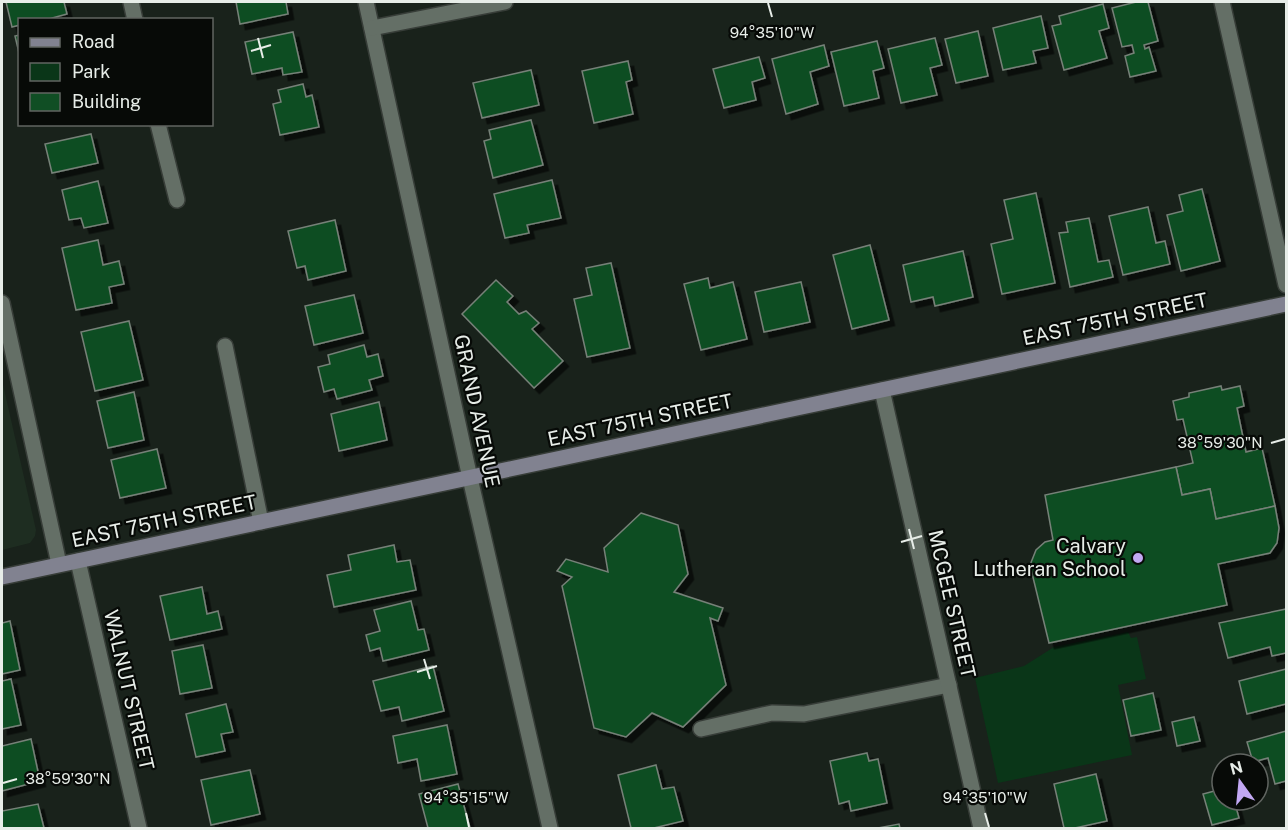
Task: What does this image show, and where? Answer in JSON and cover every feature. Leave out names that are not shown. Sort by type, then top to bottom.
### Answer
[{"type":"main road","name":"EAST 75TH STREET","points":[[2,577],[1287,304]]},
{"type":"street","points":[[131,2],[135,18]]},
{"type":"street","name":"GRAND AVENUE","points":[[366,2],[470,478],[550,828]]},
{"type":"street","points":[[372,28],[505,2]]},
{"type":"street","points":[[1222,2],[1287,285]]},
{"type":"street","points":[[158,126],[177,200]]},
{"type":"street","points":[[2,303],[5,337],[59,564]]},
{"type":"street","points":[[225,346],[261,522]]},
{"type":"street","name":"MCGEE STREET","points":[[882,390],[981,828]]},
{"type":"street","name":"WALNUT STREET","points":[[78,561],[139,828]]},
{"type":"street","points":[[701,729],[772,713],[804,714],[949,685]]},
{"type":"shaded area","points":[[2,380],[36,530],[30,543],[2,550]]},
{"type":"green space","points":[[1128,632],[1131,638],[1137,637],[1146,679],[1118,685],[1132,755],[998,783],[975,678],[1024,666],[1054,647]]},
{"type":"building","points":[[6,2],[64,2],[67,14],[52,18],[18,18],[18,26],[12,27]]},
{"type":"building","points":[[236,2],[286,2],[288,14],[240,24]]},
{"type":"building","points":[[1136,2],[1148,2],[1158,41],[1144,45],[1145,49],[1149,47],[1156,71],[1130,77],[1125,56],[1134,53],[1132,45],[1122,47],[1112,8]]},
{"type":"building","points":[[1103,4],[1109,28],[1099,31],[1107,58],[1064,70],[1052,26],[1061,24],[1059,16]]},
{"type":"building","points":[[1041,16],[1048,48],[1033,51],[1036,63],[1003,70],[993,28]]},
{"type":"building","points":[[978,31],[988,76],[956,83],[945,39]]},
{"type":"building","points":[[293,32],[302,72],[283,75],[282,68],[252,74],[245,42]]},
{"type":"building","points":[[935,38],[942,65],[930,68],[937,95],[901,103],[888,49]]},
{"type":"building","points":[[877,41],[884,68],[873,71],[879,98],[844,106],[831,52]]},
{"type":"building","points":[[824,45],[829,66],[810,72],[818,104],[786,114],[772,59]]},
{"type":"building","points":[[759,57],[765,78],[752,82],[756,100],[724,108],[713,69]]},
{"type":"building","points":[[628,61],[632,80],[626,82],[633,114],[594,123],[582,71]]},
{"type":"building","points":[[531,70],[539,105],[482,118],[473,83]]},
{"type":"building","points":[[303,84],[306,97],[312,95],[319,127],[280,135],[273,104],[281,102],[278,90]]},
{"type":"building","points":[[531,120],[543,165],[493,178],[484,141],[491,139],[489,130]]},
{"type":"building","points":[[91,134],[98,163],[52,173],[45,144]]},
{"type":"building","points":[[552,180],[561,218],[527,225],[529,233],[505,238],[494,194]]},
{"type":"building","points":[[98,181],[108,223],[84,228],[81,218],[69,220],[62,190]]},
{"type":"building","points":[[1202,189],[1220,261],[1181,271],[1167,215],[1183,211],[1179,195]]},
{"type":"building","points":[[1036,193],[1055,283],[1002,294],[991,244],[1013,239],[1004,200]]},
{"type":"building","points":[[1148,207],[1156,243],[1165,241],[1170,264],[1123,275],[1109,216]]},
{"type":"building","points":[[1089,218],[1098,262],[1109,260],[1113,277],[1070,287],[1059,233],[1068,232],[1066,222]]},
{"type":"building","points":[[335,220],[346,271],[308,280],[305,266],[297,268],[288,231]]},
{"type":"building","points":[[98,240],[103,265],[119,261],[124,284],[109,287],[112,303],[76,310],[62,248]]},
{"type":"building","points":[[870,245],[889,320],[852,329],[833,255]]},
{"type":"building","points":[[963,251],[973,297],[935,306],[933,297],[911,302],[903,265]]},
{"type":"building","points":[[611,263],[630,348],[587,357],[574,299],[592,295],[586,268]]},
{"type":"building","points":[[708,278],[710,288],[733,282],[747,339],[701,350],[684,284]]},
{"type":"building","points":[[496,280],[513,296],[507,302],[519,314],[526,311],[539,323],[532,329],[563,361],[534,388],[462,314]]},
{"type":"building","points":[[801,282],[810,322],[764,332],[755,292]]},
{"type":"building","points":[[354,295],[363,333],[314,345],[305,306]]},
{"type":"building","points":[[129,321],[143,380],[95,391],[81,332]]},
{"type":"building","points":[[364,345],[367,357],[378,354],[383,376],[369,380],[372,390],[337,399],[334,389],[324,392],[318,367],[330,364],[328,355]]},
{"type":"building","points":[[1221,386],[1222,390],[1240,386],[1244,406],[1237,408],[1246,452],[1262,448],[1275,506],[1216,519],[1210,489],[1182,495],[1176,467],[1193,463],[1183,419],[1177,420],[1173,401],[1189,397],[1189,393]]},
{"type":"building","points":[[134,392],[144,440],[108,448],[97,401]]},
{"type":"building","points":[[379,402],[387,440],[339,451],[331,414]]},
{"type":"building","points":[[157,449],[166,488],[120,498],[111,460]]},
{"type":"building","name":"Calvary Lutheran School","points":[[1176,467],[1182,495],[1210,489],[1216,519],[1275,506],[1279,528],[1277,543],[1270,553],[1218,564],[1227,605],[1049,643],[1030,565],[1036,550],[1045,542],[1053,540],[1045,495]]},
{"type":"building","points":[[641,513],[678,525],[688,574],[674,592],[723,608],[718,621],[710,618],[726,685],[683,727],[652,713],[626,737],[594,728],[562,586],[572,577],[557,571],[566,559],[608,572],[604,548]]},
{"type":"building","points":[[394,545],[397,562],[410,560],[416,590],[334,607],[327,575],[351,570],[348,555]]},
{"type":"building","points":[[202,587],[207,614],[218,611],[222,629],[170,640],[160,596]]},
{"type":"building","points":[[411,601],[418,630],[424,629],[429,650],[383,661],[380,648],[370,651],[366,635],[380,631],[374,610]]},
{"type":"building","points":[[1286,609],[1286,653],[1272,656],[1270,647],[1228,658],[1219,623]]},
{"type":"building","points":[[10,621],[20,670],[2,674],[2,623]]},
{"type":"building","points":[[203,645],[212,688],[180,694],[172,651]]},
{"type":"building","points":[[433,666],[444,711],[402,721],[399,707],[381,711],[373,681]]},
{"type":"building","points":[[1286,669],[1286,704],[1247,714],[1239,681]]},
{"type":"building","points":[[11,679],[21,725],[2,729],[2,681]]},
{"type":"building","points":[[1153,693],[1161,730],[1131,736],[1123,700]]},
{"type":"building","points":[[226,704],[233,732],[221,734],[225,751],[196,757],[186,714]]},
{"type":"building","points":[[1194,717],[1200,741],[1177,746],[1172,722]]},
{"type":"building","points":[[447,725],[457,774],[421,781],[417,759],[398,763],[393,736]]},
{"type":"building","points":[[1286,731],[1286,781],[1275,784],[1270,765],[1270,752],[1250,752],[1247,742]]},
{"type":"building","points":[[31,739],[40,781],[2,791],[2,746]]},
{"type":"building","points":[[867,753],[869,761],[878,759],[887,803],[851,811],[849,801],[839,804],[830,761]]},
{"type":"building","points":[[656,765],[662,789],[674,787],[683,821],[654,828],[631,828],[618,775]]},
{"type":"building","points":[[250,770],[260,814],[211,825],[201,780]]},
{"type":"building","points":[[1096,774],[1107,821],[1064,828],[1054,784]]},
{"type":"building","points":[[458,784],[470,828],[428,828],[419,794]]},
{"type":"building","points":[[1210,792],[1210,812],[1237,812],[1239,818],[1212,825],[1203,794]]},
{"type":"building","points":[[38,804],[44,828],[2,828],[2,811]]},
{"type":"building","points":[[899,824],[900,828],[878,828]]},
{"type":"place","name":"Calvary Lutheran School","points":[[1138,558]]}]
